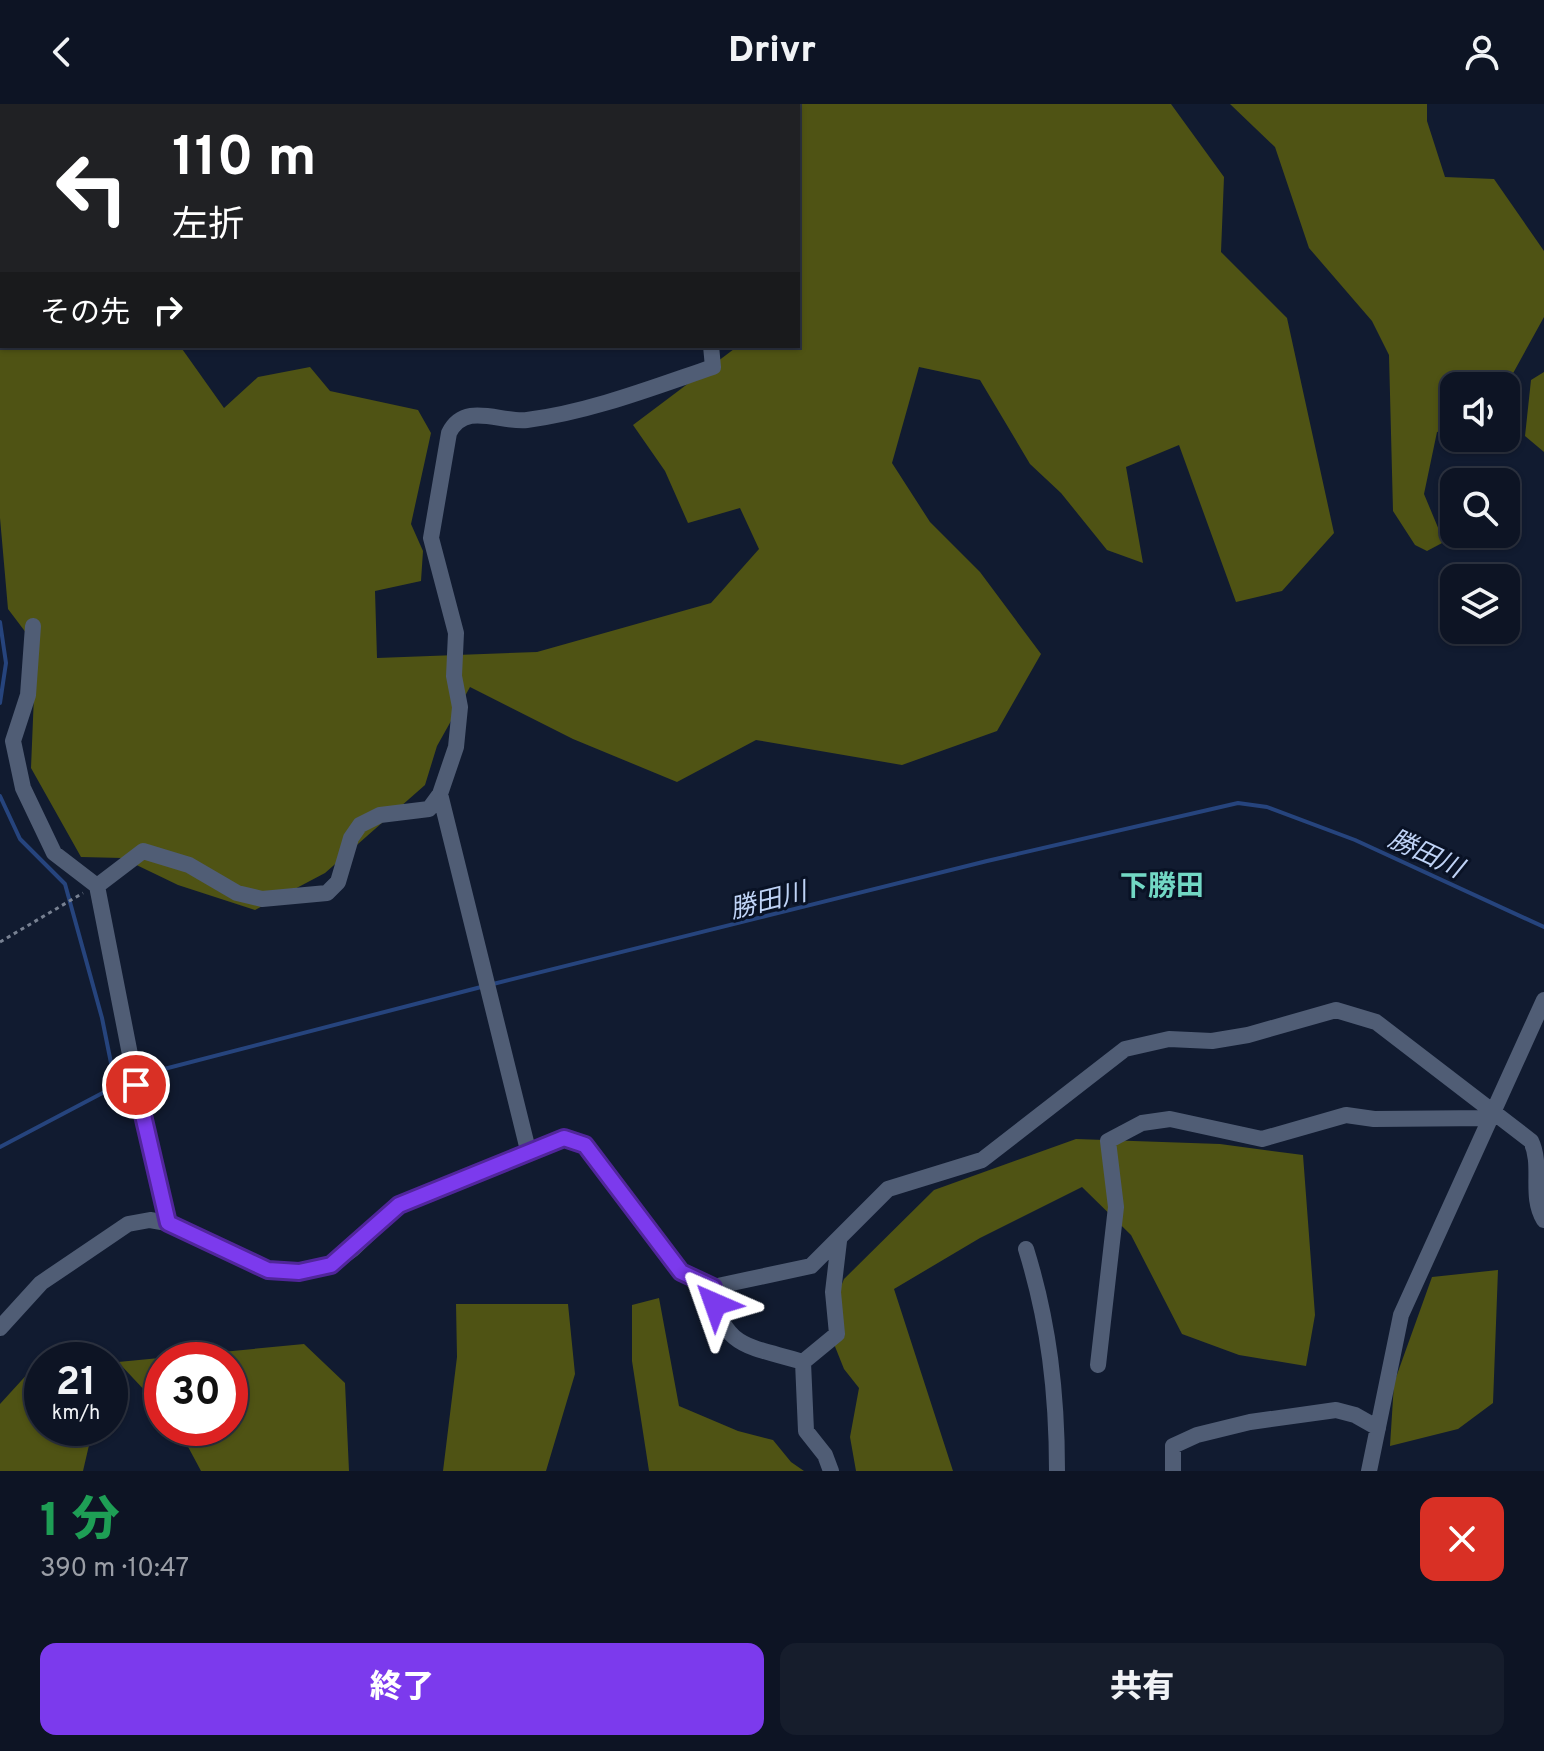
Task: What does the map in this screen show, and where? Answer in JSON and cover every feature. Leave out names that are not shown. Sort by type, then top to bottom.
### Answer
[{"type":"street","points":[[97,886],[143,851],[189,865],[237,893],[262,899],[327,893],[338,882],[351,838],[360,825],[380,815],[429,809],[440,794],[456,747],[460,707],[454,676],[456,633],[431,538],[449,433],[454,422],[481,415],[523,421],[664,384],[713,367],[711,348]]},
{"type":"street","points":[[33,626],[28,695],[13,741],[23,788],[54,853],[97,886],[136,1085],[168,1223]]},
{"type":"street","points":[[440,794],[528,1150]]},
{"type":"street","points":[[1369,1471],[1401,1315],[1544,1000]]},
{"type":"street","points":[[0,1328],[41,1283],[128,1224],[150,1220],[168,1223],[268,1270],[299,1272],[331,1265],[399,1205],[528,1150],[564,1138],[585,1145],[681,1272],[713,1287],[811,1266],[888,1189],[982,1160],[1125,1049],[1147,1042],[1212,1041],[1248,1035],[1336,1010],[1355,1012],[1399,1037],[1491,1113],[1531,1141],[1537,1153],[1537,1202],[1544,1220]]},
{"type":"street","points":[[1098,1365],[1116,1207],[1108,1141],[1142,1123],[1170,1119],[1262,1139],[1346,1115],[1374,1119],[1491,1113]]},
{"type":"street","points":[[803,1362],[837,1334],[833,1292],[839,1241]]},
{"type":"street","points":[[1026,1249],[1043,1303],[1057,1398],[1057,1471]]},
{"type":"street","points":[[713,1287],[715,1304],[727,1334],[745,1344],[803,1362]]},
{"type":"street","points":[[803,1362],[806,1431],[825,1455],[831,1471]]},
{"type":"street","points":[[1173,1471],[1173,1446],[1197,1435],[1250,1422],[1336,1410],[1355,1415],[1378,1428]]},
{"type":"path","points":[[0,942],[97,886]]},
{"type":"green space","points":[[800,104],[1171,104],[1224,177],[1221,252],[1287,318],[1334,533],[1282,591],[1236,602],[1179,445],[1126,467],[1143,563],[1107,550],[1061,493],[1030,464],[980,380],[919,367],[892,463],[930,522],[980,572],[1041,654],[997,731],[902,765],[756,740],[677,782],[573,739],[470,687],[437,746],[425,785],[325,873],[255,910],[178,885],[122,858],[81,857],[31,768],[36,646],[8,609],[0,518],[0,348],[181,348],[224,408],[258,377],[310,367],[330,391],[418,410],[431,433],[411,524],[423,551],[421,581],[375,591],[377,658],[537,652],[711,603],[759,549],[740,508],[688,523],[665,471],[633,425],[735,348],[800,348]]},
{"type":"green space","points":[[1230,104],[1427,104],[1427,121],[1445,177],[1494,179],[1544,251],[1544,317],[1514,372],[1440,372],[1440,431],[1437,432],[1424,494],[1440,532],[1440,544],[1427,551],[1415,545],[1393,511],[1389,355],[1372,321],[1309,248],[1275,147]]},
{"type":"green space","points":[[1544,372],[1544,452],[1525,436],[1531,380]]},
{"type":"green space","points":[[1076,1139],[1220,1144],[1303,1155],[1315,1315],[1306,1366],[1239,1355],[1182,1334],[1131,1235],[1082,1187],[980,1238],[894,1289],[953,1471],[856,1471],[850,1437],[859,1388],[844,1369],[834,1344],[832,1308],[844,1279],[934,1190]]},
{"type":"green space","points":[[1498,1270],[1493,1403],[1458,1429],[1390,1446],[1394,1383],[1432,1277]]},
{"type":"green space","points":[[659,1298],[679,1406],[738,1431],[773,1440],[791,1462],[804,1471],[649,1471],[632,1361],[632,1305]]},
{"type":"green space","points":[[456,1304],[568,1304],[575,1374],[546,1471],[443,1471],[457,1357]]},
{"type":"green space","points":[[304,1344],[345,1383],[349,1471],[201,1471],[188,1446],[248,1446],[248,1349]]},
{"type":"green space","points":[[144,1359],[144,1390],[128,1373],[128,1361]]},
{"type":"green space","points":[[24,1378],[24,1446],[89,1446],[83,1471],[0,1471],[0,1404]]},
{"type":"waterway","points":[[0,622],[6,663],[0,703]]},
{"type":"waterway","points":[[0,796],[20,839],[65,884],[102,1018],[115,1083]]},
{"type":"waterway","name":"勝田川","points":[[493,984],[987,861],[1238,803],[1267,807],[1355,840],[1544,927]]},
{"type":"waterway","name":"勝田川","points":[[137,1076],[485,986]]},
{"type":"waterway","name":"勝田川","points":[[0,1147],[129,1079]]},
{"type":"district","name":"下勝田","points":[[1162,885]]},
{"type":"route","points":[[136,1085],[168,1223],[268,1270],[299,1272],[331,1265],[353,1249],[399,1205],[544,1143],[564,1138],[585,1145],[681,1272],[713,1287],[715,1304]]}]
